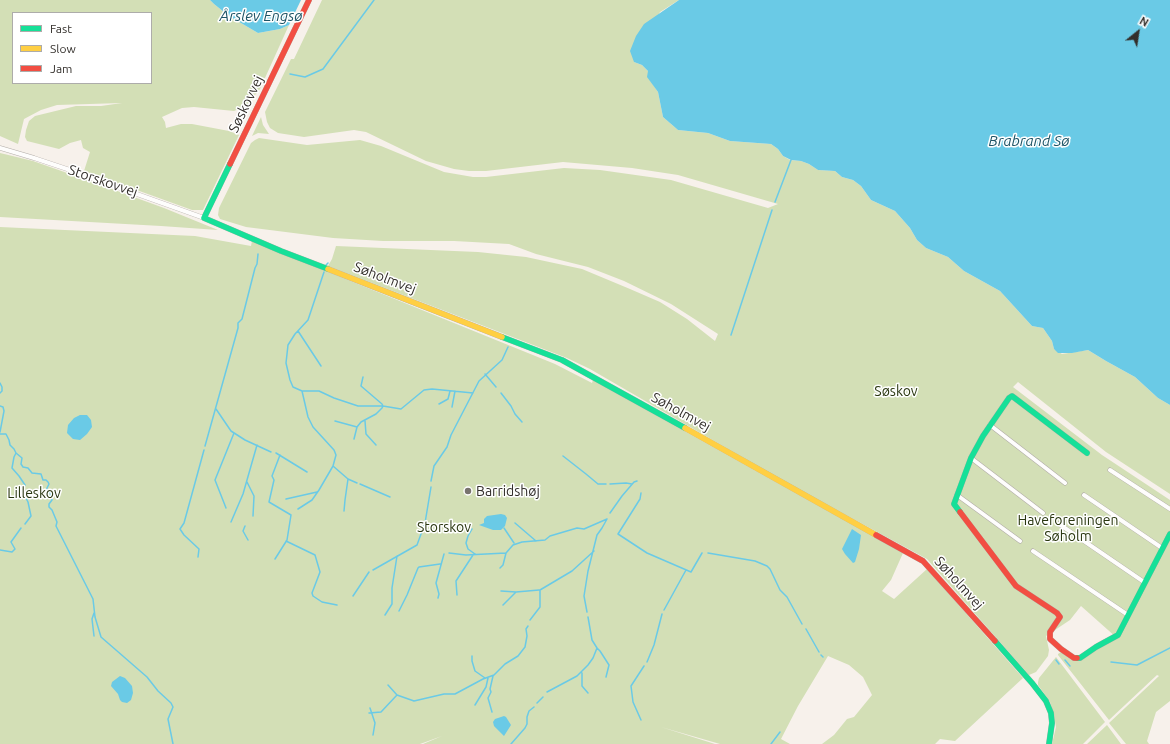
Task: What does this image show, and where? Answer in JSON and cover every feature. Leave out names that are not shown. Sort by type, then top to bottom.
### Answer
[{"type":"street","name":"Søskovvej","points":[[204,218],[309,0]]},
{"type":"street","name":"Storskovvej","points":[[0,148],[67,169],[204,218]]},
{"type":"street","name":"Søholmvej","points":[[204,218],[281,251],[562,360],[923,561],[1046,701],[1051,713],[1052,724],[1049,744]]},
{"type":"street","points":[[1087,453],[1012,396],[990,425],[971,458],[954,504],[954,507],[1016,586],[1057,613],[1060,617],[1052,629],[1049,636],[1050,639],[1068,655],[1074,658],[1080,658],[1118,635],[1170,534]]},
{"type":"street","points":[[990,425],[1065,483]]},
{"type":"street","points":[[971,458],[1043,513]]},
{"type":"street","points":[[1110,470],[1170,509]]},
{"type":"street","points":[[957,495],[1020,542]]},
{"type":"street","points":[[1084,496],[1162,548]]},
{"type":"street","points":[[1059,524],[1144,582]]},
{"type":"street","points":[[1033,551],[1128,615]]},
{"type":"green space","points":[[0,0],[210,0],[229,16],[258,33],[280,29],[289,25],[260,89],[246,106],[234,111],[194,107],[182,108],[162,117],[166,128],[181,124],[192,124],[229,131],[239,135],[203,210],[192,210],[84,171],[90,152],[83,148],[81,140],[70,143],[59,149],[27,141],[25,137],[29,121],[35,116],[76,106],[101,106],[122,103],[57,105],[41,110],[24,119],[18,144],[0,136]]},
{"type":"green space","points":[[322,0],[679,0],[660,12],[634,62],[642,65],[648,71],[648,77],[658,92],[663,117],[678,130],[708,133],[730,141],[771,144],[778,149],[783,156],[790,160],[801,161],[818,170],[835,171],[842,177],[853,180],[861,186],[871,200],[895,211],[910,228],[917,240],[926,248],[948,257],[964,271],[1000,291],[1032,326],[1043,328],[1052,341],[1054,349],[1062,354],[1088,350],[1135,377],[1158,398],[1170,405],[1170,494],[1106,452],[1018,382],[1013,387],[1102,455],[1170,500],[1170,701],[1156,712],[1147,741],[1149,744],[1126,744],[1109,723],[1159,676],[1157,675],[1109,720],[1058,655],[1061,652],[1070,659],[1075,661],[1079,660],[1117,638],[1081,606],[1070,620],[1046,636],[1049,650],[1048,656],[1036,672],[1029,675],[927,559],[785,482],[590,369],[567,358],[328,266],[336,246],[478,252],[526,257],[582,269],[660,302],[687,319],[715,341],[718,334],[671,304],[624,281],[588,267],[536,254],[509,244],[454,241],[383,241],[333,238],[246,227],[220,219],[218,215],[219,208],[251,143],[259,138],[307,145],[360,140],[381,146],[444,172],[473,177],[486,177],[564,168],[600,170],[671,180],[768,208],[778,204],[678,175],[632,168],[563,162],[486,171],[469,171],[454,169],[426,161],[366,132],[354,130],[304,137],[278,133],[270,128],[265,112],[291,59],[294,59]]},
{"type":"green space","points":[[261,117],[263,125],[269,134],[258,133],[252,136]]},
{"type":"green space","points":[[0,153],[33,161],[90,181],[164,208],[218,230],[0,217]]},
{"type":"green space","points":[[0,227],[195,236],[251,246],[252,241],[555,364],[592,383],[593,380],[903,553],[891,580],[882,591],[894,599],[927,569],[1023,678],[955,741],[940,739],[935,744],[822,744],[834,735],[847,719],[854,717],[872,695],[863,677],[849,665],[828,656],[798,706],[781,739],[790,744],[720,744],[661,727],[715,744],[423,744],[442,736],[420,744],[0,744]]},
{"type":"green space","points":[[1056,657],[1105,722],[1083,744],[1052,744],[1056,727],[1054,715],[1050,702],[1038,685],[1038,682],[1039,678]]},
{"type":"green space","points":[[1107,725],[1121,744],[1087,744]]},
{"type":"water","name":"Årslev Engsø","points":[[210,0],[301,0],[289,25],[280,29],[258,33],[229,16]]},
{"type":"water","name":"Brabrand Sø","points":[[679,0],[1170,0],[1170,405],[1158,398],[1135,377],[1088,350],[1072,353],[1058,353],[1054,349],[1052,341],[1043,328],[1032,326],[1000,291],[964,271],[948,257],[926,248],[917,240],[910,228],[895,211],[871,200],[861,186],[853,180],[842,177],[835,171],[818,170],[801,161],[791,160],[783,156],[778,149],[771,144],[730,141],[708,133],[678,130],[663,117],[658,92],[647,77],[648,71],[642,65],[634,62],[630,51],[636,36],[644,24]]},
{"type":"water","points":[[80,415],[87,415],[91,420],[92,427],[80,440],[73,439],[67,433],[68,425],[74,418]]},
{"type":"water","points":[[501,514],[505,515],[507,518],[505,526],[501,530],[493,530],[479,525],[484,523],[484,519],[487,516]]},
{"type":"water","points":[[852,529],[861,535],[859,549],[855,562],[853,563],[842,549]]},
{"type":"water","points":[[120,676],[125,678],[132,686],[133,693],[131,700],[127,703],[120,700],[118,694],[111,686],[112,682]]},
{"type":"water","points":[[504,716],[511,725],[504,736],[494,726],[493,722],[495,719]]},
{"type":"waterway","points":[[290,74],[305,77],[323,69],[374,0]]},
{"type":"waterway","points":[[775,202],[791,160]]},
{"type":"waterway","points":[[731,335],[772,210]]},
{"type":"waterway","points":[[205,446],[238,328],[238,323],[242,319],[257,264],[258,254]]},
{"type":"waterway","points":[[298,509],[312,500],[333,466],[336,455],[334,450],[313,427],[308,417],[302,391],[293,387],[286,363],[288,345],[295,334],[308,320],[324,272]]},
{"type":"waterway","points":[[298,331],[321,366]]},
{"type":"waterway","points":[[431,481],[434,466],[447,447],[451,435],[479,381],[502,360],[508,347]]},
{"type":"waterway","points":[[485,374],[496,387]]},
{"type":"waterway","points":[[335,421],[357,427],[361,422],[376,414],[382,408],[382,404],[361,386],[363,377]]},
{"type":"waterway","points":[[0,383],[2,387],[2,391],[0,393]]},
{"type":"waterway","points":[[302,391],[319,391],[358,406],[383,406],[401,409],[424,390],[432,389],[473,393]]},
{"type":"waterway","points":[[439,404],[448,399],[450,391]]},
{"type":"waterway","points":[[452,407],[455,391]]},
{"type":"waterway","points":[[501,393],[522,422]]},
{"type":"waterway","points":[[0,406],[3,407],[4,411],[0,432]]},
{"type":"waterway","points":[[216,409],[231,431],[245,440],[271,452]]},
{"type":"waterway","points":[[365,421],[366,434],[376,445]]},
{"type":"waterway","points":[[354,439],[357,427]]},
{"type":"waterway","points":[[226,508],[215,480],[234,433]]},
{"type":"waterway","points":[[0,434],[6,434],[10,445],[16,453],[12,468],[25,485],[22,491],[28,502],[31,516],[25,524]]},
{"type":"waterway","points":[[231,522],[243,494],[257,445]]},
{"type":"waterway","points":[[198,557],[199,549],[184,535],[180,529],[184,523],[204,450]]},
{"type":"waterway","points":[[16,453],[22,458],[21,464],[23,467],[28,468],[32,473],[41,474],[43,480],[46,480],[49,484],[46,490],[47,492],[51,493],[50,497],[52,500],[49,507],[52,510],[57,522],[56,526],[93,599],[95,617],[101,637],[147,677],[158,691],[171,703],[173,707],[168,719],[173,744]]},
{"type":"waterway","points":[[276,453],[307,472]]},
{"type":"waterway","points":[[275,559],[287,540],[291,515],[269,502],[274,480],[272,476],[280,455]]},
{"type":"waterway","points":[[563,456],[598,484],[606,484]]},
{"type":"waterway","points":[[333,466],[348,479],[357,483]]},
{"type":"waterway","points":[[344,511],[348,479]]},
{"type":"waterway","points":[[610,513],[622,496],[634,482],[637,481]]},
{"type":"waterway","points":[[247,482],[254,496],[253,516]]},
{"type":"waterway","points":[[360,484],[390,497]]},
{"type":"waterway","points":[[610,484],[632,484]]},
{"type":"waterway","points":[[373,570],[417,545],[425,523],[431,487]]},
{"type":"waterway","points":[[286,499],[317,492]]},
{"type":"waterway","points":[[641,493],[640,499],[618,534],[647,553],[691,572],[702,553]]},
{"type":"waterway","points":[[500,568],[503,565],[506,553],[513,545],[522,542],[545,540],[550,536],[577,528],[584,529],[607,519]]},
{"type":"waterway","points":[[587,612],[584,596],[588,571],[597,535],[607,519]]},
{"type":"waterway","points":[[515,523],[536,541]]},
{"type":"waterway","points":[[245,526],[243,531],[248,540]]},
{"type":"waterway","points":[[0,550],[12,552],[15,549],[11,542],[21,528]]},
{"type":"waterway","points":[[504,528],[514,543]]},
{"type":"waterway","points":[[472,529],[466,543],[468,549],[475,554]]},
{"type":"waterway","points":[[286,541],[315,555],[320,572],[312,593],[313,596],[322,602],[337,605]]},
{"type":"waterway","points":[[530,620],[540,607],[540,590],[572,571],[594,551]]},
{"type":"waterway","points":[[449,553],[466,555],[506,553]]},
{"type":"waterway","points":[[708,553],[755,561],[767,566],[770,569],[780,590],[787,597],[802,624]]},
{"type":"waterway","points":[[438,598],[439,594],[436,583],[444,554]]},
{"type":"waterway","points":[[457,595],[456,581],[473,555]]},
{"type":"waterway","points":[[385,615],[392,604],[392,588],[397,556]]},
{"type":"waterway","points":[[399,611],[418,568],[440,564]]},
{"type":"waterway","points":[[664,610],[686,570]]},
{"type":"waterway","points":[[353,596],[369,572]]},
{"type":"waterway","points":[[501,591],[516,592],[539,590]]},
{"type":"waterway","points":[[503,605],[516,592]]},
{"type":"waterway","points":[[94,613],[92,619],[94,636]]},
{"type":"waterway","points":[[647,662],[654,645],[662,614]]},
{"type":"waterway","points":[[547,692],[577,676],[593,658],[597,648],[592,640],[588,617]]},
{"type":"waterway","points":[[369,713],[381,712],[397,695],[414,701],[444,694],[455,694],[483,679],[494,675],[505,664],[518,656],[525,647],[527,636],[526,629],[528,626]]},
{"type":"waterway","points":[[806,629],[819,652]]},
{"type":"waterway","points":[[597,648],[609,665],[606,677]]},
{"type":"waterway","points":[[1111,662],[1137,665],[1170,648]]},
{"type":"waterway","points":[[472,656],[475,671],[485,678]]},
{"type":"waterway","points":[[1056,660],[1059,664]]},
{"type":"waterway","points":[[1065,660],[1070,666]]},
{"type":"waterway","points":[[641,720],[633,702],[631,686],[644,666]]},
{"type":"waterway","points":[[582,673],[582,686],[588,693]]},
{"type":"waterway","points":[[492,712],[488,698],[491,692],[490,689],[493,676]]},
{"type":"waterway","points":[[475,705],[486,687],[488,678]]},
{"type":"waterway","points":[[388,685],[397,695]]},
{"type":"waterway","points":[[537,703],[543,697]]},
{"type":"waterway","points":[[511,744],[525,728],[529,711],[534,707]]},
{"type":"waterway","points":[[370,708],[375,723],[373,735]]},
{"type":"waterway","points":[[771,744],[780,732]]},
{"type":"traffic: fast","points":[[230,164],[204,218],[281,251],[328,269]]},
{"type":"traffic: fast","points":[[502,337],[562,360],[685,428]]},
{"type":"traffic: fast","points":[[960,512],[954,504],[971,458],[983,436],[1009,398],[1012,396],[1087,453]]},
{"type":"traffic: fast","points":[[1077,658],[1080,658],[1118,635],[1170,534]]},
{"type":"traffic: fast","points":[[995,641],[1046,701],[1051,713],[1052,723],[1049,744]]},
{"type":"traffic: slow","points":[[328,269],[502,337]]},
{"type":"traffic: slow","points":[[685,428],[876,535]]},
{"type":"traffic: jam","points":[[230,164],[309,0]]},
{"type":"traffic: jam","points":[[960,512],[1016,586],[1057,613],[1060,617],[1050,632],[1050,639],[1061,649],[1074,658],[1077,658]]},
{"type":"traffic: jam","points":[[876,535],[923,561],[995,641]]},
{"type":"place","name":"Barridshøj","points":[[468,491]]},
{"type":"park label","name":"Søskov","points":[[896,391]]},
{"type":"park label","name":"Lilleskov","points":[[34,493]]},
{"type":"park label","name":"Storskov","points":[[444,527]]},
{"type":"park label","name":"Haveforeningen Søholm","points":[[1068,528]]}]
